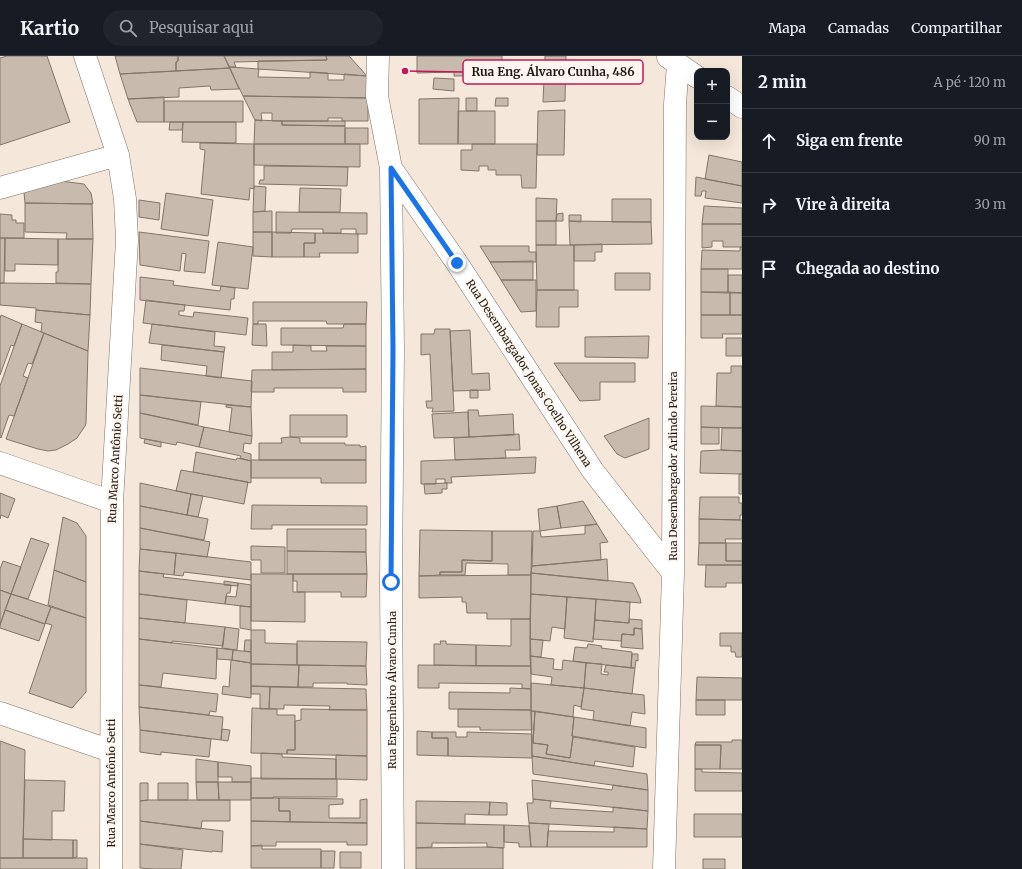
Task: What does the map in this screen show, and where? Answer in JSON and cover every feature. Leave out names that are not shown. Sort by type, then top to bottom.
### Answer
[{"type":"street","name":"Rua Marco Antônio Setti","points":[[85,56],[118,155],[125,199],[127,240],[112,502],[111,869]]},
{"type":"street","name":"Rua Engenheiro Álvaro Cunha","points":[[378,56],[377,96],[391,168],[393,342],[391,590],[393,869]]},
{"type":"street","points":[[672,60],[694,75]]},
{"type":"street","name":"Rua Desembargador Arlindo Pereira","points":[[664,869],[673,573],[675,104],[672,60]]},
{"type":"street","points":[[730,99],[742,107]]},
{"type":"street","points":[[0,188],[118,155]]},
{"type":"street","name":"Rua Desembargador Jonas Coelho Vilhena","points":[[391,168],[457,263],[593,471],[673,573]]},
{"type":"street","points":[[0,463],[112,502]]},
{"type":"street","points":[[0,713],[112,750]]},
{"type":"building","points":[[7,56],[47,56],[70,122],[0,145],[0,58]]},
{"type":"building","points":[[115,56],[178,56],[178,61],[176,62],[176,71],[120,74]]},
{"type":"building","points":[[178,56],[224,56],[230,68],[176,71]]},
{"type":"building","points":[[224,56],[326,56],[327,60],[234,62],[236,67],[229,67]]},
{"type":"building","points":[[326,56],[349,56],[367,76],[258,69],[258,61],[327,60]]},
{"type":"building","points":[[417,56],[502,56],[502,75],[454,76],[454,72],[417,73]]},
{"type":"building","points":[[545,56],[566,56],[565,101],[543,102]]},
{"type":"building","points":[[229,67],[259,69],[258,77],[310,78],[310,72],[328,73],[328,80],[344,80],[344,74],[367,76],[368,98],[243,96]]},
{"type":"building","points":[[230,68],[239,89],[211,90],[210,86],[179,88],[179,97],[128,99],[120,74]]},
{"type":"building","points":[[434,78],[454,79],[454,91],[433,89]]},
{"type":"building","points":[[243,96],[368,98],[368,121],[342,121],[342,118],[328,118],[328,121],[272,121],[272,113],[261,113],[262,121],[255,120]]},
{"type":"building","points":[[164,97],[164,122],[137,122],[128,99]]},
{"type":"building","points":[[459,98],[458,144],[419,144],[419,99]]},
{"type":"building","points":[[466,98],[477,98],[477,111],[466,111]]},
{"type":"building","points":[[496,98],[508,98],[508,106],[495,106]]},
{"type":"building","points":[[164,101],[243,101],[243,122],[164,122]]},
{"type":"building","points":[[565,110],[564,155],[537,155],[538,111]]},
{"type":"building","points":[[458,111],[495,111],[495,144],[458,144]]},
{"type":"building","points":[[255,120],[282,121],[282,125],[345,126],[345,144],[254,144]]},
{"type":"building","points":[[282,121],[345,121],[345,126],[282,125]]},
{"type":"building","points":[[170,122],[183,122],[182,130],[169,130]]},
{"type":"building","points":[[183,122],[236,122],[236,143],[182,142]]},
{"type":"building","points":[[345,128],[368,128],[368,144],[345,144]]},
{"type":"building","points":[[200,143],[254,144],[254,189],[250,188],[249,200],[201,194],[205,150],[200,149]]},
{"type":"building","points":[[254,144],[360,144],[360,167],[254,165]]},
{"type":"building","points":[[472,144],[537,144],[536,188],[522,188],[521,175],[496,175],[496,170],[488,170],[488,166],[479,166],[479,171],[461,170],[461,150],[472,150]]},
{"type":"building","points":[[709,155],[742,162],[742,186],[705,179]]},
{"type":"building","points":[[264,166],[348,167],[347,186],[259,184],[260,180],[264,180]]},
{"type":"building","points":[[696,177],[742,186],[742,203],[705,198],[706,191],[702,191],[701,196],[695,196]]},
{"type":"building","points":[[60,181],[84,184],[91,193],[93,204],[25,203],[24,192]]},
{"type":"building","points":[[254,186],[266,187],[265,211],[253,212]]},
{"type":"building","points":[[300,188],[341,189],[340,212],[299,212]]},
{"type":"building","points":[[166,193],[213,200],[208,236],[161,229]]},
{"type":"building","points":[[536,198],[557,199],[556,221],[536,221]]},
{"type":"building","points":[[612,199],[651,199],[651,222],[612,222]]},
{"type":"building","points":[[139,200],[160,203],[159,220],[139,217]]},
{"type":"building","points":[[25,203],[92,204],[93,239],[66,239],[67,233],[25,232]]},
{"type":"building","points":[[704,206],[742,208],[742,224],[702,224]]},
{"type":"building","points":[[272,211],[272,232],[253,232],[253,212]]},
{"type":"building","points":[[276,212],[367,213],[367,234],[356,234],[356,229],[341,229],[341,233],[323,233],[323,229],[292,229],[291,233],[276,233]]},
{"type":"building","points":[[563,213],[563,221],[556,221],[557,214]]},
{"type":"building","points":[[0,214],[12,215],[12,220],[16,220],[16,223],[24,223],[24,238],[0,238]]},
{"type":"building","points":[[569,215],[581,215],[581,222],[569,221]]},
{"type":"building","points":[[536,221],[556,221],[556,245],[536,245]]},
{"type":"building","points":[[569,221],[651,222],[652,244],[570,245]]},
{"type":"building","points":[[702,224],[742,224],[742,247],[723,247],[723,241],[712,241],[712,247],[702,248]]},
{"type":"building","points":[[139,232],[209,241],[205,273],[184,271],[186,254],[182,253],[180,271],[140,265]]},
{"type":"building","points":[[253,232],[272,232],[272,257],[253,256]]},
{"type":"building","points":[[272,232],[315,233],[315,243],[304,243],[304,257],[272,257]]},
{"type":"building","points":[[315,233],[358,234],[358,253],[319,253],[320,257],[304,257],[304,243],[315,243]]},
{"type":"building","points":[[0,238],[5,238],[4,283],[0,283]]},
{"type":"building","points":[[5,238],[58,239],[58,265],[15,264],[15,271],[5,271]]},
{"type":"building","points":[[58,239],[93,239],[91,284],[56,283],[56,272],[58,272]]},
{"type":"building","points":[[218,242],[253,247],[248,289],[212,285]]},
{"type":"building","points":[[602,244],[602,252],[595,252],[595,261],[574,261],[574,245]]},
{"type":"building","points":[[536,245],[574,245],[574,290],[537,290]]},
{"type":"building","points":[[480,246],[529,246],[529,252],[536,252],[536,262],[490,262]]},
{"type":"building","points":[[740,247],[742,247],[742,269],[701,269],[702,250],[740,251]]},
{"type":"building","points":[[533,261],[533,280],[501,280],[490,262]]},
{"type":"building","points":[[701,269],[728,269],[728,293],[701,292]]},
{"type":"building","points":[[615,273],[650,273],[650,290],[615,290]]},
{"type":"building","points":[[728,275],[742,275],[742,293],[728,293]]},
{"type":"building","points":[[140,277],[174,281],[173,285],[220,291],[221,286],[235,288],[234,299],[231,299],[230,310],[140,300]]},
{"type":"building","points":[[501,280],[536,280],[536,311],[521,312]]},
{"type":"building","points":[[0,283],[91,284],[90,315],[0,305]]},
{"type":"building","points":[[537,290],[578,290],[578,307],[559,307],[559,327],[536,327]]},
{"type":"building","points":[[701,292],[730,292],[730,315],[701,315]]},
{"type":"building","points":[[730,292],[742,293],[742,315],[730,315]]},
{"type":"building","points":[[146,300],[185,305],[184,311],[179,311],[179,315],[193,317],[194,312],[248,318],[246,335],[143,323]]},
{"type":"building","points":[[253,302],[367,302],[366,324],[327,324],[326,321],[258,321],[258,324],[253,324]]},
{"type":"building","points":[[36,310],[90,315],[88,351],[41,332],[42,323],[35,322]]},
{"type":"building","points":[[1,315],[22,324],[14,346],[11,345],[0,375],[0,319]]},
{"type":"building","points":[[701,315],[742,315],[742,334],[722,334],[723,338],[701,338]]},
{"type":"building","points":[[22,324],[44,333],[32,364],[28,363],[23,376],[28,378],[14,416],[9,415],[1,438],[0,386]]},
{"type":"building","points":[[152,324],[215,332],[214,346],[225,347],[224,352],[149,343]]},
{"type":"building","points":[[253,324],[266,324],[267,346],[252,345]]},
{"type":"building","points":[[344,324],[366,324],[366,346],[281,345],[281,328],[343,328]]},
{"type":"building","points":[[435,329],[450,329],[454,411],[432,412],[433,408],[427,408],[426,401],[432,401],[430,354],[421,355],[421,334],[434,334]]},
{"type":"building","points":[[470,330],[472,374],[489,373],[490,390],[453,391],[450,331]]},
{"type":"building","points":[[44,333],[88,351],[85,426],[77,438],[56,450],[48,451],[6,439]]},
{"type":"building","points":[[649,336],[648,358],[585,357],[585,337]]},
{"type":"building","points":[[726,338],[742,338],[742,356],[726,356]]},
{"type":"building","points":[[162,345],[224,352],[221,378],[206,376],[207,366],[161,360]]},
{"type":"building","points":[[293,345],[311,346],[311,351],[327,351],[326,346],[366,346],[366,369],[272,370],[272,352],[293,352]]},
{"type":"building","points":[[554,363],[635,363],[635,382],[600,382],[600,400],[580,401]]},
{"type":"building","points":[[731,366],[742,366],[742,407],[716,406],[717,373],[731,373]]},
{"type":"building","points":[[140,368],[252,381],[251,407],[140,395]]},
{"type":"building","points":[[366,369],[366,392],[343,392],[343,388],[274,388],[274,392],[251,392],[252,370]]},
{"type":"building","points":[[470,390],[478,390],[478,398],[470,398]]},
{"type":"building","points":[[140,395],[201,402],[198,425],[140,413]]},
{"type":"building","points":[[226,405],[251,407],[252,436],[229,432],[232,408],[226,407]]},
{"type":"building","points":[[701,406],[742,407],[742,428],[701,427]]},
{"type":"building","points":[[468,410],[478,410],[479,416],[513,414],[514,435],[469,437]]},
{"type":"building","points":[[468,412],[469,437],[434,438],[432,414]]},
{"type":"building","points":[[140,413],[204,427],[199,447],[177,442],[176,445],[140,438]]},
{"type":"building","points":[[290,415],[347,415],[347,437],[290,437]]},
{"type":"building","points":[[649,418],[649,449],[625,458],[617,454],[604,436]]},
{"type":"building","points":[[204,427],[252,436],[251,444],[244,443],[243,452],[251,454],[251,461],[240,458],[241,456],[199,447]]},
{"type":"building","points":[[701,427],[719,428],[719,444],[701,444]]},
{"type":"building","points":[[722,428],[742,428],[742,451],[721,450]]},
{"type":"building","points":[[519,434],[520,450],[505,450],[506,458],[455,460],[454,438]]},
{"type":"building","points":[[281,438],[300,438],[300,443],[345,443],[345,445],[360,445],[360,447],[366,446],[366,460],[259,460],[259,443],[282,443]]},
{"type":"building","points":[[145,439],[161,442],[161,447],[144,443]]},
{"type":"building","points":[[701,451],[742,451],[742,474],[700,473]]},
{"type":"building","points":[[196,452],[236,460],[237,458],[251,461],[251,483],[193,472]]},
{"type":"building","points":[[536,457],[535,473],[451,477],[452,483],[445,483],[445,479],[436,479],[436,484],[421,484],[421,461]]},
{"type":"building","points":[[251,460],[366,460],[366,483],[321,483],[321,478],[251,478]]},
{"type":"building","points":[[181,470],[248,482],[244,504],[176,491]]},
{"type":"building","points":[[739,474],[742,474],[742,494],[739,494]]},
{"type":"building","points":[[140,483],[191,494],[187,515],[140,506]]},
{"type":"building","points":[[447,483],[447,489],[442,489],[442,493],[425,494],[424,484]]},
{"type":"building","points":[[0,493],[15,499],[8,518],[1,515],[0,519]]},
{"type":"building","points":[[191,494],[203,496],[198,517],[187,515]]},
{"type":"building","points":[[700,497],[739,497],[739,503],[742,503],[742,515],[740,515],[740,520],[699,519]]},
{"type":"building","points":[[583,501],[597,524],[561,528],[557,506]]},
{"type":"building","points":[[252,505],[367,506],[367,525],[272,525],[272,529],[251,529]]},
{"type":"building","points":[[140,506],[208,519],[204,540],[140,528]]},
{"type":"building","points":[[557,506],[561,528],[540,531],[538,509]]},
{"type":"building","points":[[63,517],[77,523],[86,536],[86,582],[54,570]]},
{"type":"building","points":[[699,519],[742,520],[742,539],[725,539],[726,543],[699,543]]},
{"type":"building","points":[[597,524],[608,542],[600,543],[601,560],[532,566],[533,531],[540,531],[541,537],[585,534],[585,526]]},
{"type":"building","points":[[140,528],[210,542],[207,557],[140,549]]},
{"type":"building","points":[[287,529],[366,529],[366,552],[287,551]]},
{"type":"building","points":[[420,530],[492,531],[492,561],[462,560],[462,572],[440,572],[440,575],[419,576]]},
{"type":"building","points":[[492,531],[532,531],[531,575],[508,575],[508,564],[466,563],[465,575],[440,575],[440,572],[462,572],[462,560],[492,561]]},
{"type":"building","points":[[31,538],[49,544],[28,599],[11,594]]},
{"type":"building","points":[[699,543],[726,543],[726,561],[742,561],[742,565],[698,565]]},
{"type":"building","points":[[726,543],[742,543],[742,561],[726,561]]},
{"type":"building","points":[[251,546],[285,547],[285,573],[261,573],[261,560],[251,560]]},
{"type":"building","points":[[140,549],[176,553],[174,575],[139,571]]},
{"type":"building","points":[[287,551],[366,552],[367,574],[287,574]]},
{"type":"building","points":[[176,553],[251,562],[251,580],[184,572],[183,576],[174,575]]},
{"type":"building","points":[[607,559],[608,581],[531,573],[532,566]]},
{"type":"building","points":[[3,561],[21,567],[11,594],[0,590],[0,569]]},
{"type":"building","points":[[706,565],[742,565],[742,583],[726,583],[726,587],[705,587]]},
{"type":"building","points":[[54,570],[86,582],[86,618],[48,605]]},
{"type":"building","points":[[139,571],[164,574],[163,577],[231,585],[230,593],[227,593],[225,604],[139,594]]},
{"type":"building","points":[[531,573],[633,583],[641,603],[531,594]]},
{"type":"building","points":[[251,574],[293,574],[293,592],[305,592],[305,622],[251,621]]},
{"type":"building","points":[[293,574],[367,574],[366,597],[341,597],[341,592],[297,592],[297,581],[293,581]]},
{"type":"building","points":[[531,575],[530,619],[487,619],[487,613],[467,613],[466,602],[462,602],[462,597],[419,598],[419,576]]},
{"type":"building","points":[[224,581],[238,583],[238,586],[224,585]]},
{"type":"building","points":[[238,583],[251,585],[251,607],[225,604],[226,596],[236,597]]},
{"type":"building","points":[[0,590],[11,594],[0,625]]},
{"type":"building","points":[[11,594],[51,607],[45,624],[5,610]]},
{"type":"building","points":[[139,594],[187,600],[185,623],[139,618]]},
{"type":"building","points":[[531,594],[567,597],[565,629],[552,627],[550,641],[530,639]]},
{"type":"building","points":[[567,597],[596,599],[593,642],[564,638]]},
{"type":"building","points":[[596,599],[630,602],[629,623],[595,620]]},
{"type":"building","points":[[240,606],[251,607],[251,630],[240,628]]},
{"type":"building","points":[[51,607],[86,618],[86,692],[72,708],[29,693],[52,625],[45,623]]},
{"type":"building","points":[[5,610],[45,624],[39,641],[0,628]]},
{"type":"building","points":[[139,618],[225,627],[223,646],[172,641],[172,643],[139,639]]},
{"type":"building","points":[[511,619],[530,619],[531,666],[476,666],[476,645],[511,646]]},
{"type":"building","points":[[629,619],[642,620],[642,629],[634,628],[634,635],[622,634],[621,641],[593,639],[595,620],[629,623]]},
{"type":"building","points":[[225,627],[239,629],[237,650],[222,648]]},
{"type":"building","points":[[634,628],[642,629],[643,649],[621,647],[622,634],[634,635]]},
{"type":"building","points":[[251,630],[265,630],[265,643],[297,644],[297,665],[251,664]]},
{"type":"building","points":[[720,633],[742,633],[742,657],[736,657],[735,652],[731,652],[731,646],[720,646]]},
{"type":"building","points":[[139,639],[217,648],[216,679],[163,673],[161,687],[139,685]]},
{"type":"building","points":[[530,639],[543,640],[541,657],[530,656]]},
{"type":"building","points":[[245,640],[251,640],[251,652],[244,651]]},
{"type":"building","points":[[297,641],[367,642],[366,666],[297,665]]},
{"type":"building","points":[[440,641],[446,641],[446,644],[476,645],[476,666],[434,665],[434,644],[441,644]]},
{"type":"building","points":[[588,644],[602,646],[601,648],[632,652],[631,668],[573,661],[575,647],[587,648]]},
{"type":"building","points":[[217,648],[233,650],[232,660],[217,659]]},
{"type":"building","points":[[233,650],[251,652],[251,663],[232,660]]},
{"type":"building","points":[[632,654],[638,654],[638,661],[636,660],[635,668],[631,668]]},
{"type":"building","points":[[530,656],[554,659],[553,669],[562,670],[563,660],[586,663],[584,688],[551,685],[552,677],[531,674]]},
{"type":"building","points":[[231,660],[251,663],[251,698],[222,694],[223,686],[229,687]]},
{"type":"building","points":[[586,663],[602,664],[601,674],[608,675],[608,672],[604,672],[606,665],[635,668],[632,694],[584,688]]},
{"type":"building","points":[[251,664],[299,665],[298,687],[251,686]]},
{"type":"building","points":[[299,665],[366,666],[367,685],[347,683],[313,683],[313,687],[298,687]]},
{"type":"building","points":[[418,665],[531,666],[531,689],[522,688],[522,684],[439,683],[439,688],[418,688]]},
{"type":"building","points":[[697,677],[742,678],[742,700],[696,700]]},
{"type":"building","points":[[531,683],[584,688],[581,707],[574,705],[573,717],[531,711]]},
{"type":"building","points":[[139,685],[218,694],[216,712],[210,711],[209,715],[139,707]]},
{"type":"building","points":[[251,686],[270,687],[269,709],[260,709],[260,694],[251,694]]},
{"type":"building","points":[[270,687],[366,689],[367,710],[329,710],[330,706],[284,705],[284,709],[269,709]]},
{"type":"building","points":[[510,688],[531,689],[531,710],[449,709],[449,692],[510,693]]},
{"type":"building","points":[[584,688],[644,695],[645,714],[632,712],[630,726],[593,720],[594,711],[581,709]]},
{"type":"building","points":[[696,700],[725,700],[725,715],[696,715]]},
{"type":"building","points":[[139,707],[223,717],[221,740],[140,730]]},
{"type":"building","points":[[252,708],[277,709],[277,715],[295,715],[295,750],[287,750],[287,754],[251,753]]},
{"type":"building","points":[[301,709],[367,710],[367,756],[287,754],[287,750],[295,750],[295,721],[301,720]]},
{"type":"building","points":[[458,709],[531,710],[532,730],[480,730],[480,727],[458,727]]},
{"type":"building","points":[[531,711],[535,711],[533,743],[548,745],[546,754],[570,758],[573,737],[635,747],[633,767],[595,761],[594,766],[532,756]]},
{"type":"building","points":[[535,711],[574,717],[570,758],[546,754],[548,745],[533,743]]},
{"type":"building","points":[[574,717],[646,728],[646,748],[572,736]]},
{"type":"building","points":[[222,729],[230,730],[228,741],[221,740]]},
{"type":"building","points":[[140,730],[211,739],[209,757],[161,752],[161,755],[140,752]]},
{"type":"building","points":[[417,731],[432,732],[432,738],[448,738],[448,756],[417,755]]},
{"type":"building","points":[[432,732],[456,732],[456,737],[467,737],[467,732],[532,734],[532,758],[448,756],[448,738],[432,738]]},
{"type":"building","points":[[732,740],[742,740],[742,769],[720,769],[721,745],[695,745],[696,742],[732,742]]},
{"type":"building","points":[[0,741],[25,750],[23,858],[0,858]]},
{"type":"building","points":[[695,745],[721,745],[720,769],[695,769]]},
{"type":"building","points":[[261,753],[282,754],[282,757],[336,759],[336,779],[261,779]]},
{"type":"building","points":[[336,755],[367,756],[367,780],[336,779]]},
{"type":"building","points":[[532,756],[647,774],[648,790],[533,774]]},
{"type":"building","points":[[196,759],[218,762],[218,782],[196,782]]},
{"type":"building","points":[[218,762],[251,766],[251,782],[232,782],[232,777],[218,777]]},
{"type":"building","points":[[695,769],[702,769],[702,772],[742,773],[742,791],[695,791]]},
{"type":"building","points":[[251,778],[337,779],[337,797],[251,798]]},
{"type":"building","points":[[25,780],[65,781],[64,811],[52,811],[52,840],[23,839]]},
{"type":"building","points":[[532,780],[612,790],[613,785],[648,790],[648,811],[533,799]]},
{"type":"building","points":[[196,782],[218,782],[219,800],[197,800]]},
{"type":"building","points":[[218,782],[251,782],[251,800],[219,800]]},
{"type":"building","points":[[140,783],[148,783],[148,800],[140,801]]},
{"type":"building","points":[[158,783],[188,783],[188,800],[158,800]]},
{"type":"building","points":[[251,798],[279,798],[279,811],[290,811],[290,822],[251,821]]},
{"type":"building","points":[[279,798],[343,799],[343,804],[329,805],[329,818],[360,818],[360,800],[367,799],[367,823],[290,822],[290,811],[279,811]]},
{"type":"building","points":[[533,799],[551,801],[550,808],[613,812],[613,807],[648,811],[647,829],[529,823],[527,803],[533,803]]},
{"type":"building","points":[[230,800],[230,821],[202,821],[201,829],[140,821],[140,801]]},
{"type":"building","points":[[416,801],[490,802],[489,815],[465,814],[465,824],[416,823]]},
{"type":"building","points":[[490,802],[507,803],[507,815],[489,815]]},
{"type":"building","points":[[694,814],[742,814],[742,837],[694,837]]},
{"type":"building","points":[[140,821],[223,831],[222,852],[140,844]]},
{"type":"building","points":[[251,821],[367,823],[367,845],[347,845],[347,842],[276,842],[276,846],[251,846]]},
{"type":"building","points":[[416,823],[504,825],[504,848],[487,847],[487,843],[432,843],[432,847],[416,848]]},
{"type":"building","points":[[529,823],[549,824],[547,847],[531,847]]},
{"type":"building","points":[[504,825],[529,826],[531,847],[519,847],[519,843],[504,842]]},
{"type":"building","points":[[614,827],[647,829],[647,847],[547,847],[548,831],[614,832]]},
{"type":"building","points":[[23,839],[73,840],[73,858],[23,858]]},
{"type":"building","points":[[73,840],[77,840],[77,857],[73,858]]},
{"type":"building","points":[[140,844],[183,850],[181,869],[140,868]]},
{"type":"building","points":[[262,845],[262,849],[321,849],[321,868],[251,868],[251,846]]},
{"type":"building","points":[[416,848],[503,848],[503,869],[416,869]]},
{"type":"building","points":[[321,851],[335,851],[334,868],[321,868]]},
{"type":"building","points":[[340,852],[361,852],[361,868],[340,868]]},
{"type":"building","points":[[0,858],[87,858],[87,869],[0,869]]},
{"type":"building","points":[[703,859],[725,859],[725,869],[703,869]]},
{"type":"place","name":"Rua Eng. Álvaro Cunha, 486","points":[[405,71]]},
{"type":"route","points":[[391,582],[393,350],[391,168],[457,263]]}]
